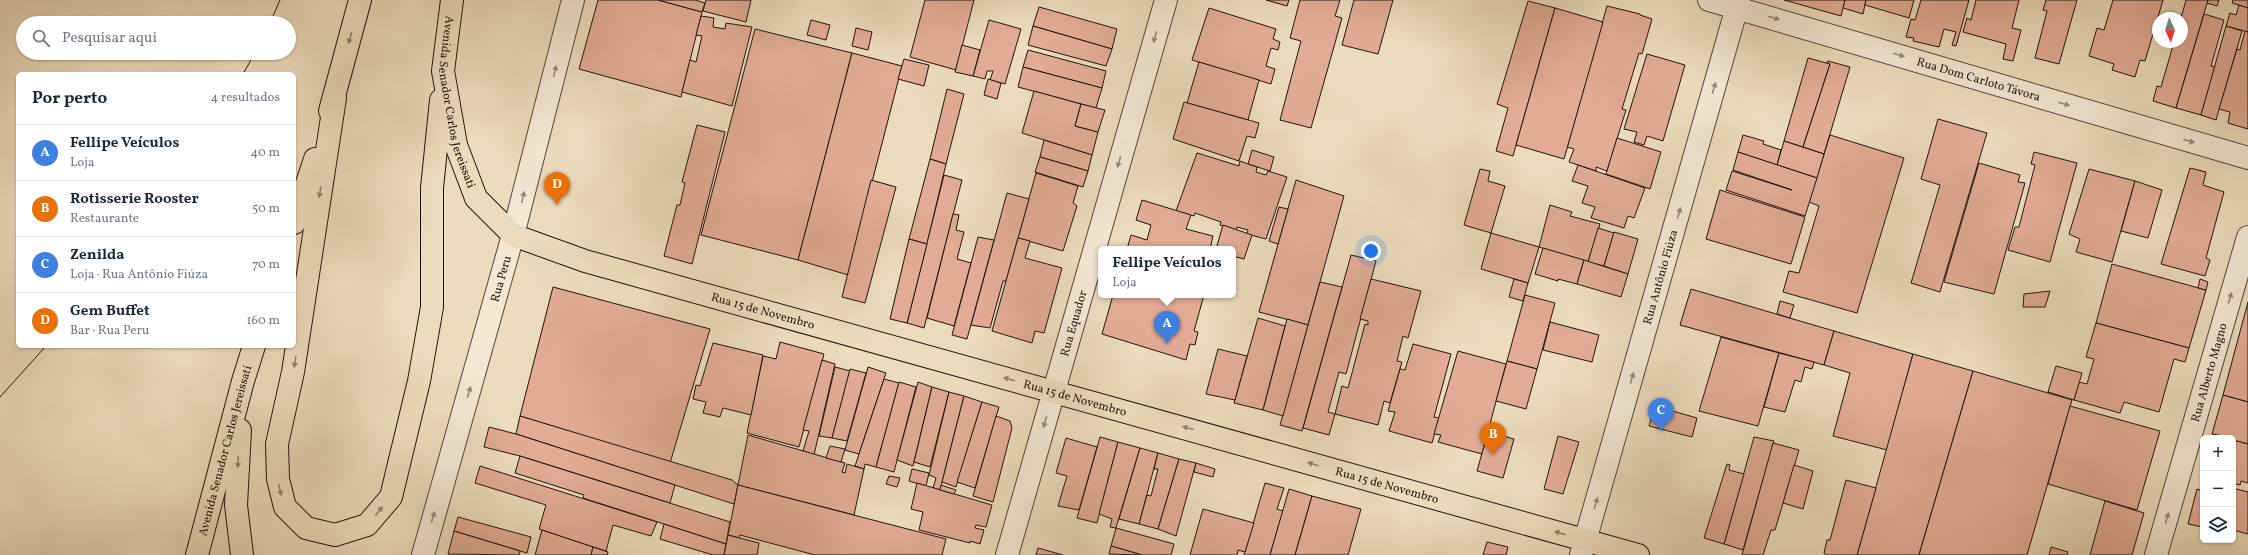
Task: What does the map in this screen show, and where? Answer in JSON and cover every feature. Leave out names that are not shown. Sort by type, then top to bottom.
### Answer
[{"type":"main road","points":[[296,217],[334,98],[360,0]]},
{"type":"main road","name":"Avenida Senador Carlos Jereissati","points":[[452,0],[443,72],[456,145],[476,198],[514,235]]},
{"type":"main road","points":[[334,98],[293,372],[278,451],[278,479],[285,507],[306,528],[335,535],[367,525],[391,497],[419,381],[432,307],[432,188],[443,72]]},
{"type":"main road","name":"Rua 15 de Novembro","points":[[514,235],[585,260],[1054,392],[1583,548],[1638,555]]},
{"type":"main road","name":"Avenida Senador Carlos Jereissati","points":[[197,555],[243,381],[253,348]]},
{"type":"main road","points":[[242,555],[236,505],[243,381]]},
{"type":"street","name":"Rua Peru","points":[[423,555],[514,235],[573,0]]},
{"type":"street","name":"Rua Equador","points":[[1007,555],[1166,0]]},
{"type":"street","name":"Rua Dom Carloto Távora","points":[[1709,0],[1738,4],[2248,158]]},
{"type":"street","name":"Rua Antônio Fiúza","points":[[1583,548],[1738,4]]},
{"type":"street","name":"Rua Alberto Magno","points":[[2156,555],[2248,237]]},
{"type":"building","points":[[598,0],[658,0],[702,12],[681,97],[579,69]]},
{"type":"building","points":[[658,0],[695,0],[705,3],[702,12]]},
{"type":"building","points":[[706,0],[751,0],[746,22],[703,11]]},
{"type":"building","points":[[925,0],[974,0],[956,70],[910,57]]},
{"type":"building","points":[[1266,0],[1289,0],[1287,6]]},
{"type":"building","points":[[1300,0],[1340,0],[1335,16],[1342,18],[1311,128],[1280,120],[1301,41],[1290,38]]},
{"type":"building","points":[[1354,0],[1393,0],[1378,54],[1342,45]]},
{"type":"building","points":[[1784,0],[1845,0],[1841,16]]},
{"type":"building","points":[[1845,0],[1866,0],[1863,14],[1843,8]]},
{"type":"building","points":[[1866,0],[1914,0],[1909,18],[1865,5]]},
{"type":"building","points":[[1921,0],[1969,0],[1956,46],[1952,45],[1956,32],[1944,29],[1939,47],[1913,41],[1914,38],[1906,37],[1911,19],[1915,20]]},
{"type":"building","points":[[1976,0],[2019,0],[2012,28],[2021,30],[2013,61],[2003,59],[2006,44],[1963,32],[1967,18],[1971,20]]},
{"type":"building","points":[[2046,0],[2077,0],[2059,64],[2035,58],[2047,11],[2043,10]]},
{"type":"building","points":[[2113,0],[2163,0],[2159,12],[2152,12],[2152,37],[2145,61],[2140,60],[2135,77],[2112,70],[2114,64],[2089,56],[2097,28],[2104,30]]},
{"type":"building","points":[[2186,0],[2208,0],[2176,108],[2153,101],[2157,86],[2161,87],[2172,48],[2188,48],[2188,12],[2183,12]]},
{"type":"building","points":[[2208,0],[2219,0],[2217,6],[2207,3]]},
{"type":"building","points":[[2233,0],[2248,0],[2248,8],[2232,3]]},
{"type":"building","points":[[1528,1],[1555,8],[1513,156],[1496,151],[1508,108],[1497,104]]},
{"type":"building","points":[[2239,5],[2248,8],[2248,32],[2226,26],[2230,13],[2236,15]]},
{"type":"building","points":[[1607,6],[1640,14],[1652,19],[1642,54],[1639,53],[1622,109],[1626,110],[1607,171],[1596,167],[1596,171],[1569,162],[1574,149],[1567,147]]},
{"type":"building","points":[[1039,7],[1117,29],[1112,49],[1033,26]]},
{"type":"building","points":[[1209,8],[1276,29],[1273,39],[1280,42],[1278,50],[1271,48],[1266,66],[1275,69],[1271,84],[1192,60]]},
{"type":"building","points":[[1555,8],[1603,22],[1564,159],[1516,145]]},
{"type":"building","points":[[2204,14],[2224,20],[2211,66],[2215,67],[2201,115],[2176,108]]},
{"type":"building","points":[[701,16],[714,18],[713,27],[725,29],[726,23],[752,27],[732,106],[682,92],[690,60],[696,62],[702,36],[696,35]]},
{"type":"building","points":[[811,20],[830,25],[826,40],[807,35]]},
{"type":"building","points":[[989,20],[1021,29],[1005,84],[990,80],[993,71],[987,71],[985,79],[973,76]]},
{"type":"building","points":[[1033,26],[1112,49],[1106,66],[1028,45]]},
{"type":"building","points":[[2226,26],[2242,31],[2216,120],[2201,115]]},
{"type":"building","points":[[856,28],[872,32],[868,50],[852,46]]},
{"type":"building","points":[[755,29],[852,53],[798,260],[701,235]]},
{"type":"building","points":[[2245,31],[2248,32],[2248,129],[2228,123],[2230,112],[2219,109],[2237,49],[2240,50]]},
{"type":"building","points":[[962,45],[980,50],[973,76],[955,72]]},
{"type":"building","points":[[1028,50],[1106,71],[1102,88],[1023,67]]},
{"type":"building","points":[[852,53],[902,66],[848,275],[798,260]]},
{"type":"building","points":[[1647,54],[1685,65],[1663,141],[1647,136],[1644,145],[1634,142],[1637,132],[1624,129]]},
{"type":"building","points":[[1808,58],[1830,64],[1803,147],[1784,141]]},
{"type":"building","points":[[904,59],[929,65],[924,86],[898,79]]},
{"type":"building","points":[[1828,61],[1850,67],[1824,154],[1803,147],[1830,64],[1827,63]]},
{"type":"building","points":[[1199,62],[1259,80],[1248,120],[1187,103]]},
{"type":"building","points":[[1023,67],[1102,88],[1096,108],[1018,87]]},
{"type":"building","points":[[988,79],[1001,83],[997,99],[984,95]]},
{"type":"building","points":[[947,89],[964,94],[946,164],[930,159]]},
{"type":"building","points":[[1034,91],[1081,104],[1075,126],[1098,132],[1092,155],[1022,133]]},
{"type":"building","points":[[1184,102],[1259,123],[1255,138],[1247,136],[1239,161],[1173,139]]},
{"type":"building","points":[[1081,104],[1105,110],[1098,132],[1075,126]]},
{"type":"building","points":[[1938,119],[1987,133],[1940,292],[1911,283],[1940,185],[1921,179]]},
{"type":"building","points":[[697,125],[725,132],[692,264],[664,256],[677,205],[680,205],[685,183],[682,182]]},
{"type":"building","points":[[1743,135],[1764,141],[1763,144],[1781,150],[1777,165],[1738,152]]},
{"type":"building","points":[[1830,135],[1904,158],[1857,313],[1783,292],[1789,271],[1799,273],[1819,206],[1809,202]]},
{"type":"building","points":[[1617,138],[1661,152],[1650,189],[1606,174]]},
{"type":"building","points":[[1044,140],[1092,155],[1088,171],[1040,157]]},
{"type":"building","points":[[1784,141],[1824,154],[1817,178],[1777,165]]},
{"type":"building","points":[[1252,150],[1274,157],[1270,171],[1248,164]]},
{"type":"building","points":[[1738,152],[1817,178],[1805,216],[1726,190],[1732,171],[1792,190],[1733,170]]},
{"type":"building","points":[[2034,152],[2077,163],[2050,262],[2008,250],[2015,227],[2019,227],[2035,165],[2031,164]]},
{"type":"building","points":[[1197,153],[1239,166],[1240,161],[1257,167],[1256,172],[1266,175],[1268,171],[1287,177],[1266,239],[1247,234],[1248,230],[1237,227],[1236,230],[1220,225],[1221,222],[1195,213],[1194,216],[1176,211]]},
{"type":"building","points":[[1040,157],[1088,171],[1083,187],[1035,172]]},
{"type":"building","points":[[930,159],[946,164],[927,244],[909,239]]},
{"type":"building","points":[[1979,163],[2020,175],[2018,182],[2025,183],[1994,294],[1944,282]]},
{"type":"building","points":[[1578,165],[1645,188],[1634,218],[1628,216],[1624,228],[1591,218],[1595,207],[1582,203],[1588,186],[1572,181]]},
{"type":"building","points":[[2190,168],[2206,172],[2203,185],[2224,192],[2206,258],[2210,260],[2205,276],[2161,264]]},
{"type":"building","points":[[1480,169],[1490,171],[1488,181],[1505,186],[1491,233],[1464,225]]},
{"type":"building","points":[[2089,169],[2135,181],[2112,262],[2076,252],[2080,239],[2069,234]]},
{"type":"building","points":[[1036,173],[1078,186],[1073,203],[1077,206],[1063,251],[1018,238]]},
{"type":"building","points":[[944,175],[962,180],[924,328],[907,323]]},
{"type":"building","points":[[871,180],[896,187],[865,303],[842,297]]},
{"type":"building","points":[[1296,180],[1344,196],[1308,325],[1259,312]]},
{"type":"building","points":[[2135,181],[2162,190],[2148,238],[2121,231]]},
{"type":"building","points":[[1720,190],[1805,217],[1791,264],[1706,239]]},
{"type":"building","points":[[1007,193],[1029,199],[1006,281],[1003,281],[990,328],[971,325]]},
{"type":"building","points":[[1142,200],[1191,215],[1186,229],[1213,236],[1211,246],[1128,246],[1131,235],[1147,240],[1151,225],[1136,220]]},
{"type":"building","points":[[1550,205],[1572,212],[1570,216],[1600,224],[1588,262],[1539,247]]},
{"type":"building","points":[[1279,207],[1288,209],[1278,244],[1269,241]]},
{"type":"building","points":[[953,214],[959,215],[956,230],[964,232],[957,259],[971,263],[954,326],[927,318]]},
{"type":"building","points":[[1223,225],[1252,235],[1244,259],[1236,257],[1236,246],[1217,246]]},
{"type":"building","points":[[1598,228],[1614,233],[1604,266],[1588,262]]},
{"type":"building","points":[[1614,232],[1638,239],[1628,274],[1604,266]]},
{"type":"building","points":[[1491,233],[1539,247],[1528,283],[1481,269]]},
{"type":"building","points":[[978,237],[994,240],[967,339],[952,335]]},
{"type":"building","points":[[1018,238],[1030,241],[1025,258],[1062,268],[1044,333],[1035,331],[1032,343],[992,331]]},
{"type":"building","points":[[909,239],[927,244],[907,323],[890,319]]},
{"type":"building","points":[[1543,248],[1584,260],[1577,284],[1558,279],[1558,281],[1535,274]]},
{"type":"building","points":[[1351,255],[1376,261],[1346,374],[1339,372],[1328,412],[1335,414],[1329,435],[1303,428]]},
{"type":"building","points":[[1584,260],[1628,274],[1621,297],[1577,284]]},
{"type":"building","points":[[2112,264],[2206,290],[2189,348],[2096,323]]},
{"type":"building","points":[[1371,279],[1421,291],[1408,338],[1403,336],[1397,361],[1402,362],[1390,403],[1384,401],[1378,425],[1335,414],[1342,386],[1348,388],[1365,324],[1368,325],[1368,321],[1360,319]]},
{"type":"building","points":[[1514,279],[1528,283],[1523,301],[1509,297]]},
{"type":"building","points":[[2200,279],[2208,282],[2206,290],[2198,288]]},
{"type":"building","points":[[1320,282],[1342,287],[1302,431],[1280,425]]},
{"type":"building","points":[[553,287],[710,329],[670,463],[520,416]]},
{"type":"building","points":[[1691,289],[1834,331],[1824,365],[1680,325]]},
{"type":"building","points":[[2050,291],[2045,307],[2023,307],[2024,294]]},
{"type":"building","points":[[1525,295],[1555,303],[1537,369],[1507,361]]},
{"type":"building","points":[[1112,298],[1203,298],[1194,331],[1198,332],[1195,345],[1190,344],[1186,360],[1102,334]]},
{"type":"building","points":[[1780,301],[1794,305],[1790,318],[1777,314]]},
{"type":"building","points":[[2248,302],[2248,402],[2223,395]]},
{"type":"building","points":[[1258,318],[1285,326],[1263,410],[1234,403]]},
{"type":"building","points":[[1287,319],[1308,325],[1283,416],[1263,410]]},
{"type":"building","points":[[1550,322],[1599,335],[1592,362],[1543,350]]},
{"type":"building","points":[[2096,323],[2189,348],[2185,362],[2174,359],[2159,412],[2124,402],[2120,413],[2074,400],[2079,382],[2087,384],[2094,359],[2086,357]]},
{"type":"building","points":[[1834,331],[1913,354],[1887,450],[1833,436],[1850,373],[1824,365]]},
{"type":"building","points":[[1721,337],[1779,353],[1758,426],[1699,411]]},
{"type":"building","points":[[780,342],[824,354],[799,447],[747,433],[763,356],[776,359]]},
{"type":"building","points":[[713,343],[763,355],[751,415],[723,408],[720,417],[703,413],[706,402],[693,399],[696,385],[700,386]]},
{"type":"building","points":[[1413,344],[1451,354],[1434,417],[1439,418],[1432,443],[1389,431],[1395,412],[1388,411],[1400,369],[1405,370]]},
{"type":"building","points":[[1218,349],[1247,356],[1235,400],[1206,394]]},
{"type":"building","points":[[1458,351],[1506,364],[1482,454],[1438,442],[1441,435],[1434,434]]},
{"type":"building","points":[[1779,353],[1814,362],[1812,369],[1805,367],[1801,382],[1795,380],[1785,412],[1764,407]]},
{"type":"building","points":[[1913,354],[1973,371],[1919,555],[1857,555]]},
{"type":"building","points":[[822,360],[835,364],[814,455],[803,451],[809,431],[803,430]]},
{"type":"building","points":[[1507,361],[1537,369],[1526,409],[1496,401]]},
{"type":"building","points":[[2056,366],[2082,373],[2074,400],[2048,392]]},
{"type":"building","points":[[835,367],[850,371],[832,438],[819,436]]},
{"type":"building","points":[[868,367],[886,373],[859,454],[845,450]]},
{"type":"building","points":[[850,369],[866,373],[847,441],[832,438]]},
{"type":"building","points":[[1973,371],[2072,400],[2027,555],[1919,555]]},
{"type":"building","points":[[884,379],[899,383],[876,467],[865,464],[864,469],[855,466]]},
{"type":"building","points":[[899,382],[916,387],[894,472],[876,467]]},
{"type":"building","points":[[918,382],[932,387],[913,466],[897,460]]},
{"type":"building","points":[[932,387],[949,392],[930,467],[914,462]]},
{"type":"building","points":[[949,392],[964,396],[940,490],[933,488],[936,478],[929,475]]},
{"type":"building","points":[[2223,395],[2248,402],[2248,444],[2236,441],[2236,435],[2212,434]]},
{"type":"building","points":[[964,396],[982,402],[956,487],[942,482]]},
{"type":"building","points":[[982,402],[999,407],[975,488],[957,482]]},
{"type":"building","points":[[1655,406],[1697,418],[1692,437],[1649,426]]},
{"type":"building","points":[[2070,406],[2160,431],[2137,510],[2048,484]]},
{"type":"building","points":[[520,416],[732,480],[738,485],[734,504],[516,434]]},
{"type":"building","points":[[996,416],[1010,421],[1012,428],[993,502],[973,496]]},
{"type":"building","points":[[489,427],[516,434],[675,485],[670,503],[520,456],[484,447]]},
{"type":"building","points":[[1488,432],[1514,439],[1503,478],[1477,471]]},
{"type":"building","points":[[748,435],[845,463],[842,472],[845,473],[847,464],[864,469],[854,515],[738,485]]},
{"type":"building","points":[[1558,436],[1579,442],[1563,494],[1544,489]]},
{"type":"building","points":[[1100,437],[1118,442],[1097,523],[1077,518]]},
{"type":"building","points":[[1754,437],[1774,441],[1743,550],[1724,544]]},
{"type":"building","points":[[1066,438],[1097,447],[1079,510],[1058,506],[1067,476],[1056,473]]},
{"type":"building","points":[[2236,441],[2248,444],[2248,483],[2241,481],[2240,485],[2236,484]]},
{"type":"building","points":[[1118,442],[1140,448],[1116,528],[1110,527],[1112,519],[1099,514]]},
{"type":"building","points":[[1773,443],[1799,450],[1775,530],[1771,530],[1763,555],[1742,555]]},
{"type":"building","points":[[830,446],[845,449],[841,462],[826,458]]},
{"type":"building","points":[[1140,448],[1158,453],[1139,524],[1119,519]]},
{"type":"building","points":[[1158,453],[1179,459],[1158,529],[1139,524],[1147,495],[1151,496],[1158,469],[1154,469]]},
{"type":"building","points":[[520,456],[730,522],[726,544],[583,498],[584,495],[515,473]]},
{"type":"building","points":[[1179,459],[1196,463],[1176,536],[1158,529]]},
{"type":"building","points":[[1196,463],[1215,469],[1213,477],[1194,472]]},
{"type":"building","points":[[1727,464],[1730,465],[1729,470],[1744,474],[1724,544],[1704,538]]},
{"type":"building","points":[[1794,465],[1813,471],[1803,509],[1783,503]]},
{"type":"building","points":[[480,466],[657,522],[651,536],[613,525],[606,551],[593,547],[539,529],[546,505],[475,483]]},
{"type":"building","points":[[912,469],[929,473],[926,486],[909,481]]},
{"type":"building","points":[[889,476],[900,478],[897,487],[886,484]]},
{"type":"building","points":[[1846,480],[1876,488],[1857,555],[1826,555],[1824,553],[1827,540],[1830,540]]},
{"type":"building","points":[[917,483],[992,505],[986,527],[976,525],[975,528],[984,530],[980,544],[970,541],[970,543],[919,530],[923,512],[911,509]]},
{"type":"building","points":[[1265,483],[1284,488],[1277,509],[1283,511],[1270,555],[1244,555]]},
{"type":"building","points":[[738,485],[946,539],[942,555],[815,555],[740,535],[739,538],[728,535]]},
{"type":"building","points":[[941,485],[956,490],[954,494],[940,490]]},
{"type":"building","points":[[1289,489],[1312,496],[1295,555],[1270,555]]},
{"type":"building","points":[[2197,489],[2200,490],[2200,527],[2188,524]]},
{"type":"building","points":[[2236,489],[2248,492],[2248,534],[2236,531]]},
{"type":"building","points":[[1312,496],[1361,509],[1348,555],[1295,555]]},
{"type":"building","points":[[2105,501],[2144,513],[2132,555],[2090,555]]},
{"type":"building","points":[[1203,509],[1254,523],[1245,552],[1238,550],[1237,555],[1190,555]]},
{"type":"building","points":[[458,517],[531,537],[527,553],[454,531]]},
{"type":"building","points":[[664,524],[726,544],[724,555],[713,555],[660,539]]},
{"type":"building","points":[[1116,528],[1174,544],[1171,555],[1142,555],[1111,546]]},
{"type":"building","points":[[542,530],[593,547],[591,555],[535,555]]},
{"type":"building","points":[[454,531],[520,551],[519,555],[448,554]]},
{"type":"building","points":[[728,535],[759,543],[757,555],[724,555]]},
{"type":"building","points":[[1487,542],[1508,547],[1506,555],[1483,555]]},
{"type":"building","points":[[1111,546],[1142,555],[1109,554]]},
{"type":"building","points":[[593,547],[608,552],[607,555],[591,555]]},
{"type":"building","points":[[2051,547],[2068,552],[2067,555],[2049,555]]},
{"type":"building","points":[[1038,548],[1063,555],[1036,555]]},
{"type":"tram line","points":[[273,16],[280,0]]},
{"type":"tram line","points":[[244,72],[251,60]]},
{"type":"tram line","points":[[0,397],[44,348]]},
{"type":"place","name":"Gem Buffet","points":[[557,205]]},
{"type":"place","name":"Fellipe Veículos","points":[[1167,344]]},
{"type":"place","name":"Zenilda","points":[[1661,431]]},
{"type":"place","name":"Rotisserie Rooster","points":[[1493,455]]}]
